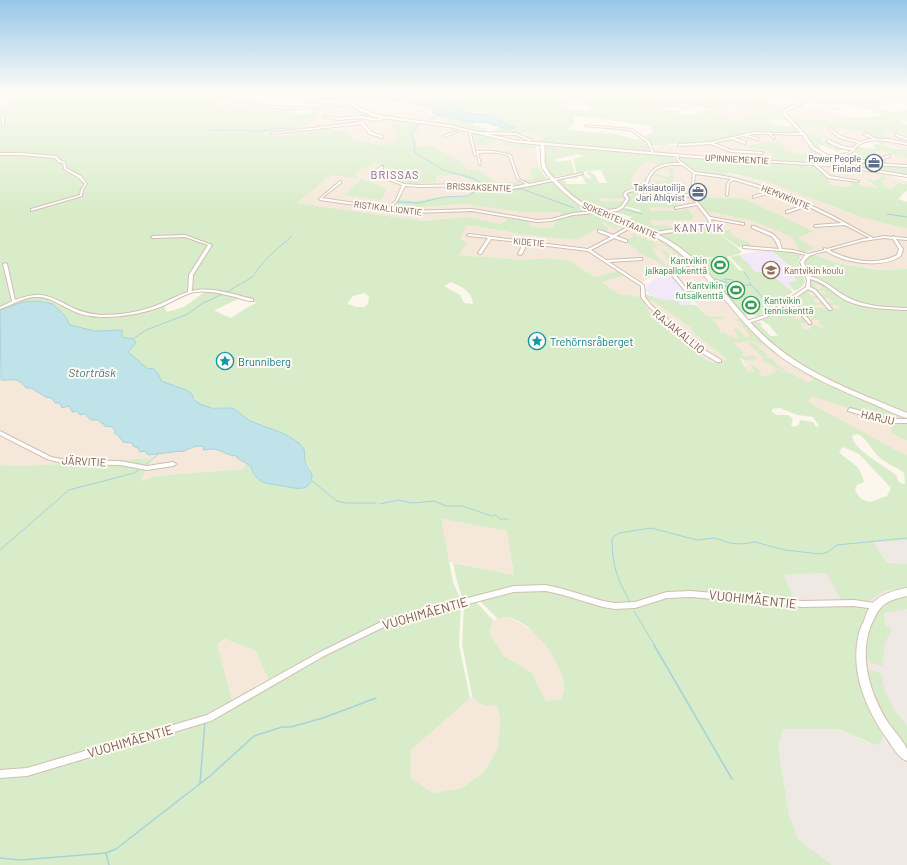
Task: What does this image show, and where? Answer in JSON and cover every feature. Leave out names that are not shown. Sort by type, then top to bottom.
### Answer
[{"type":"street","points":[[271,133],[286,131]]},
{"type":"street","points":[[369,131],[382,137]]},
{"type":"street","points":[[444,136],[457,131]]},
{"type":"street","points":[[472,131],[470,133],[472,143],[477,160],[480,164]]},
{"type":"street","name":"UPINNIEMENTIE","points":[[473,131],[506,140],[543,146],[843,166],[907,176]]},
{"type":"street","points":[[634,131],[648,142],[653,153]]},
{"type":"street","points":[[801,131],[810,146],[843,166]]},
{"type":"street","points":[[833,131],[843,138],[860,143],[877,140],[907,144]]},
{"type":"street","points":[[679,145],[711,143],[742,135],[768,132],[803,134]]},
{"type":"street","points":[[768,132],[774,138]]},
{"type":"street","points":[[478,133],[515,134],[531,140]]},
{"type":"street","points":[[865,134],[877,140]]},
{"type":"street","points":[[742,135],[757,139]]},
{"type":"street","points":[[896,135],[907,139]]},
{"type":"street","points":[[730,138],[745,143]]},
{"type":"street","points":[[828,142],[853,149]]},
{"type":"street","points":[[711,143],[731,151],[762,153]]},
{"type":"street","points":[[828,157],[849,154],[860,143]]},
{"type":"street","name":"SOKERITEHTAANTIE","points":[[543,146],[542,163],[553,179],[578,202],[598,212],[634,225],[675,246],[695,263],[748,322],[775,349],[806,370],[907,416]]},
{"type":"street","points":[[478,161],[478,152],[498,151],[509,156],[518,179],[530,185]]},
{"type":"street","points":[[0,154],[56,157],[58,161],[64,163],[65,168],[80,177],[86,184],[82,189],[81,196],[32,210]]},
{"type":"street","points":[[653,234],[667,230],[705,226],[711,223],[709,218],[692,196],[694,173],[677,158],[676,155]]},
{"type":"street","points":[[843,156],[884,165],[907,166]]},
{"type":"street","points":[[884,165],[882,159],[889,156]]},
{"type":"street","points":[[683,164],[662,165],[652,172],[646,186],[692,196]]},
{"type":"street","points":[[814,164],[829,177],[858,181]]},
{"type":"street","points":[[382,166],[373,172],[404,185],[397,200],[389,209]]},
{"type":"street","name":"HEMVIKINTIE","points":[[694,173],[734,179],[772,191],[836,218],[872,238]]},
{"type":"street","name":"BRISSAKSENTIE","points":[[404,185],[467,185],[506,188],[530,185],[582,174]]},
{"type":"street","points":[[727,195],[728,184],[734,179]]},
{"type":"street","name":"RISTIKALLIONTIE","points":[[340,182],[320,199],[426,213],[472,210],[537,221],[551,220],[571,214],[620,209],[628,199],[624,194],[626,192],[635,190],[642,193]]},
{"type":"street","points":[[754,197],[772,191]]},
{"type":"street","points":[[676,208],[698,204]]},
{"type":"street","points":[[787,212],[806,205]]},
{"type":"street","points":[[709,218],[743,224]]},
{"type":"street","points":[[816,226],[845,224]]},
{"type":"street","points":[[634,225],[589,250],[607,261],[641,259]]},
{"type":"street","points":[[752,227],[772,235],[777,240],[781,250]]},
{"type":"street","points":[[599,231],[626,242]]},
{"type":"street","name":"KIDETIE","points":[[469,235],[589,250]]},
{"type":"street","points":[[153,237],[185,236],[210,245],[191,275],[190,292]]},
{"type":"street","points":[[825,249],[843,258],[881,262],[899,256],[901,249],[893,237]]},
{"type":"street","points":[[748,322],[762,318],[808,287],[808,277],[802,262],[808,255],[825,249],[872,238],[893,237],[907,239]]},
{"type":"street","points":[[480,253],[490,238]]},
{"type":"street","points":[[520,254],[523,248],[521,241]]},
{"type":"street","points":[[744,247],[798,251],[808,255]]},
{"type":"street","name":"RAJAKALLIO","points":[[607,261],[643,286],[643,297],[650,306],[701,350],[719,361]]},
{"type":"street","points":[[695,263],[687,264],[670,271],[686,290],[718,288]]},
{"type":"street","points":[[5,264],[14,302]]},
{"type":"street","points":[[808,277],[822,281],[839,295],[854,302],[907,309]]},
{"type":"street","points":[[808,287],[815,291],[830,309]]},
{"type":"street","points":[[0,308],[29,297],[42,296],[84,314],[118,316],[160,305],[190,292],[214,291],[252,300]]},
{"type":"street","points":[[789,301],[795,305],[810,323]]},
{"type":"street","name":"HARJU","points":[[850,410],[888,421],[907,421]]},
{"type":"street","name":"JÄRVITIE","points":[[0,433],[49,458],[65,462],[124,463],[147,468],[173,464]]},
{"type":"street","name":"VUOHIMÄENTIE","points":[[0,774],[27,772],[208,718],[322,654],[387,622],[514,590],[546,588],[615,606],[635,605],[667,595],[691,594],[803,604],[847,603],[875,606]]},
{"type":"street","points":[[907,592],[884,600],[875,606],[861,637],[861,661],[865,684],[892,739],[907,756]]},
{"type":"shaded area","points":[[269,131],[312,131],[291,135],[263,135],[263,133]]},
{"type":"shaded area","points":[[342,131],[396,131],[396,142],[378,145],[352,139]]},
{"type":"shaded area","points":[[415,131],[463,131],[469,133],[472,145],[492,145],[491,142],[494,140],[502,141],[504,146],[519,145],[521,148],[536,148],[539,167],[530,168],[533,180],[497,183],[479,170],[468,170],[459,160],[431,145],[416,147],[413,134]]},
{"type":"shaded area","points":[[802,131],[861,131],[878,139],[859,142],[852,148],[842,147],[822,138],[808,137]]},
{"type":"shaded area","points":[[530,132],[543,136],[539,140],[525,141],[515,138],[501,138],[507,134],[517,135]]},
{"type":"shaded area","points":[[881,132],[901,132],[907,136],[907,148],[903,149],[885,146],[884,140],[886,137]]},
{"type":"shaded area","points":[[751,133],[798,133],[802,135],[806,144],[812,150],[820,154],[808,155],[747,147],[772,151],[772,159],[657,152],[652,147],[681,145]]},
{"type":"shaded area","points":[[880,151],[907,158],[907,166],[868,162],[866,157]]},
{"type":"shaded area","points":[[647,162],[662,164],[679,163],[771,183],[864,218],[907,229],[907,269],[878,270],[837,263],[812,254],[808,250],[813,249],[799,238],[812,231],[743,198],[695,197],[707,211],[753,221],[793,237],[799,250],[753,247],[742,239],[725,235],[683,238],[663,230],[671,228],[654,226],[650,221],[692,220],[694,216],[686,207],[685,210],[647,212],[637,203],[599,203],[597,197],[634,195],[630,181],[639,167]]},
{"type":"shaded area","points":[[374,163],[391,170],[408,180],[417,177],[419,181],[437,175],[456,175],[469,179],[465,183],[467,184],[471,196],[440,197],[414,201],[399,200],[420,207],[465,204],[519,212],[561,212],[553,228],[532,227],[529,221],[507,218],[505,222],[576,240],[583,214],[599,214],[657,239],[676,251],[687,261],[665,269],[642,282],[642,297],[619,294],[600,282],[619,270],[594,277],[571,261],[546,258],[524,260],[458,255],[466,242],[460,239],[467,225],[518,234],[466,217],[422,221],[297,203],[331,175],[361,179],[345,195],[381,200],[387,189],[357,177],[355,173]]},
{"type":"shaded area","points":[[815,165],[888,174],[907,181],[907,184],[898,183],[891,189],[887,188],[880,181],[888,178],[865,180],[878,188],[861,186],[848,181],[852,185],[851,187],[829,185]]},
{"type":"shaded area","name":"Kantvikin koulu","points":[[756,251],[771,251],[790,266],[789,269],[798,282],[794,289],[789,290],[772,276],[756,273],[740,255]]},
{"type":"shaded area","points":[[692,265],[712,287],[696,288],[691,281],[680,282],[672,272],[672,270]]},
{"type":"shaded area","points":[[671,276],[693,305],[681,305],[651,295],[646,291],[647,285],[656,278]]},
{"type":"shaded area","points":[[811,278],[847,303],[828,332],[810,337],[786,316],[780,308],[808,290],[811,283]]},
{"type":"shaded area","points":[[715,290],[755,335],[783,358],[820,380],[907,420],[907,456],[813,406],[750,379],[744,362],[687,292]]},
{"type":"shaded area","points":[[653,301],[691,328],[693,333],[727,359],[717,363],[709,361],[699,354],[693,345],[648,311],[646,305]]},
{"type":"shaded area","points":[[0,378],[4,380],[13,379],[22,382],[25,386],[44,394],[46,397],[52,398],[62,406],[69,406],[80,415],[85,414],[103,423],[104,426],[113,427],[114,433],[119,435],[122,440],[132,443],[136,447],[151,454],[178,451],[201,446],[204,447],[203,449],[219,449],[232,456],[238,456],[237,458],[246,463],[243,469],[156,476],[141,482],[149,458],[25,466],[0,465]]},
{"type":"shaded area","points":[[440,519],[507,531],[514,575],[449,562]]},
{"type":"shaded area","points":[[907,540],[907,865],[832,865],[798,839],[789,814],[778,746],[781,732],[783,728],[839,729],[869,743],[881,730],[863,692],[795,601],[784,575],[826,573],[840,599],[873,541]]},
{"type":"shaded area","points":[[507,617],[537,634],[555,659],[561,671],[564,687],[561,699],[546,701],[532,673],[504,656],[489,632],[493,620]]},
{"type":"shaded area","points":[[226,639],[255,650],[272,686],[234,707],[217,644]]},
{"type":"shaded area","points":[[472,696],[478,702],[497,705],[500,720],[498,748],[484,772],[462,788],[433,793],[411,778],[411,750]]},
{"type":"green space","points":[[0,131],[269,131],[263,133],[263,135],[288,135],[313,131],[342,131],[349,133],[352,139],[378,145],[396,142],[396,131],[416,131],[414,134],[416,147],[431,145],[459,160],[468,170],[479,170],[497,183],[519,181],[528,185],[506,188],[474,185],[474,183],[471,185],[463,185],[469,179],[456,175],[437,176],[435,185],[437,185],[423,186],[434,183],[433,182],[420,183],[420,186],[412,185],[414,183],[411,185],[398,182],[405,179],[391,170],[374,163],[355,173],[357,177],[387,189],[381,200],[344,195],[361,179],[331,175],[297,203],[422,221],[466,217],[500,224],[505,222],[507,218],[529,221],[532,227],[552,228],[558,219],[578,214],[593,213],[594,215],[594,213],[598,213],[631,225],[627,227],[627,226],[619,222],[626,226],[622,228],[613,226],[619,230],[612,228],[611,225],[610,226],[599,220],[609,229],[604,232],[614,234],[611,235],[599,231],[598,228],[576,240],[520,234],[467,225],[460,239],[467,242],[459,255],[524,260],[546,258],[571,261],[594,277],[619,270],[626,275],[601,282],[619,294],[642,297],[649,312],[693,345],[699,354],[708,361],[717,363],[727,359],[693,333],[691,328],[653,301],[648,302],[644,296],[645,294],[661,299],[677,301],[681,305],[696,305],[707,316],[723,317],[723,319],[712,319],[718,325],[721,333],[725,332],[729,337],[729,335],[731,335],[733,338],[739,338],[733,329],[737,328],[745,337],[751,337],[739,321],[734,320],[740,319],[765,345],[781,356],[775,357],[777,356],[763,345],[752,341],[735,343],[734,344],[745,353],[741,354],[745,357],[753,355],[757,358],[752,362],[751,360],[753,356],[750,361],[740,358],[748,372],[754,372],[751,363],[762,372],[758,373],[763,377],[776,372],[773,369],[793,374],[808,383],[814,379],[782,359],[779,360],[783,358],[825,383],[824,385],[831,385],[837,388],[833,385],[903,416],[848,392],[904,419],[896,421],[884,419],[811,396],[808,402],[907,456],[907,540],[873,542],[887,563],[907,564],[907,588],[884,591],[869,601],[840,599],[826,573],[784,575],[795,601],[734,594],[689,592],[666,594],[631,604],[615,605],[603,603],[568,591],[553,588],[527,587],[515,588],[463,601],[453,563],[514,575],[507,531],[441,519],[453,582],[461,601],[386,621],[328,648],[270,682],[255,650],[225,639],[217,644],[233,703],[208,715],[26,770],[0,772],[0,465],[25,466],[150,458],[141,481],[156,476],[243,469],[246,463],[251,466],[255,476],[263,481],[287,487],[302,488],[312,481],[311,470],[305,461],[304,449],[295,440],[285,434],[249,421],[233,408],[198,406],[192,394],[186,390],[163,383],[155,371],[141,365],[139,361],[129,353],[136,343],[134,339],[121,337],[122,330],[95,331],[68,325],[56,307],[40,301],[21,303],[0,310]],"holes":[[[451,282],[463,288],[471,296],[473,304],[464,303],[460,295],[444,286]],[[193,291],[206,291],[184,307],[167,312],[164,306]],[[365,293],[369,297],[368,303],[365,307],[357,307],[347,304],[353,296]],[[240,298],[252,300],[256,303],[231,318],[215,310]],[[780,408],[797,415],[813,417],[819,426],[816,427],[813,422],[800,420],[799,425],[794,427],[791,425],[793,419],[788,415],[777,415],[772,412],[772,409]],[[857,434],[863,437],[880,458],[904,473],[905,484],[898,481],[897,476],[864,453],[854,442],[852,436]],[[843,447],[859,454],[891,488],[887,496],[870,502],[861,499],[855,491],[857,485],[864,482],[860,471],[839,452]]]},
{"type":"green space","points":[[477,131],[586,131],[616,134],[634,139],[645,140],[652,152],[518,141],[492,137]],"holes":[[[530,132],[543,136],[539,140],[525,141],[515,138],[502,138],[507,133],[519,134]]]},
{"type":"green space","points":[[653,131],[800,131],[801,133],[755,132],[710,143],[670,144],[662,146],[651,145],[655,151],[678,154],[654,152],[650,148],[649,142],[642,137],[653,133]]},
{"type":"green space","points":[[861,131],[907,131],[907,136],[901,132],[882,132],[886,137],[907,144],[878,139]]},
{"type":"green space","points":[[473,132],[494,139],[536,144],[536,148],[521,148],[519,145],[504,146],[502,141],[494,140],[491,142],[492,145],[473,145],[471,133]]},
{"type":"green space","points":[[806,135],[826,136],[821,139],[838,147],[851,150],[848,154],[838,156],[837,155],[849,151],[843,150],[838,152],[833,150],[833,147],[831,149],[825,147],[824,143],[824,146],[816,145],[821,148],[819,150],[835,156],[825,155],[817,151]]},
{"type":"green space","points":[[874,140],[884,141],[885,146],[893,148],[907,148],[907,158],[880,151],[867,157],[868,162],[847,156],[853,153],[858,147],[876,149],[873,145],[880,143]]},
{"type":"green space","points":[[770,141],[779,141],[786,151],[808,155],[817,154],[809,151],[811,150],[805,146],[808,146],[838,164],[825,164],[828,162],[826,161],[820,163],[810,162],[802,158],[808,163],[680,154],[772,159],[771,151],[745,147]]},
{"type":"green space","points":[[547,145],[559,148],[567,147],[672,156],[680,164],[647,162],[639,167],[630,181],[644,184],[645,186],[659,191],[657,193],[680,206],[673,208],[649,208],[650,211],[685,210],[684,208],[678,208],[686,207],[694,216],[692,220],[650,221],[654,226],[668,225],[672,228],[653,232],[604,213],[612,212],[629,219],[632,217],[615,212],[625,208],[640,212],[641,210],[625,206],[629,198],[624,194],[630,191],[641,190],[636,188],[623,194],[626,199],[599,198],[600,201],[604,202],[625,201],[618,209],[599,211],[588,207],[576,199],[556,181],[576,175],[579,178],[564,179],[566,184],[586,184],[582,176],[578,175],[584,175],[587,178],[592,179],[587,173],[589,171],[595,175],[599,183],[607,183],[601,170],[587,171],[577,174],[573,159],[584,156],[577,154],[554,160],[557,162],[571,160],[575,174],[553,177],[547,170],[544,163],[546,154],[544,152],[544,147]]},
{"type":"green space","points":[[684,156],[793,164],[797,166],[795,164],[810,164],[810,166],[806,167],[811,167],[811,164],[815,165],[827,177],[830,185],[848,187],[852,185],[848,180],[857,181],[861,186],[878,188],[865,179],[873,180],[881,178],[880,175],[888,178],[887,180],[881,181],[885,187],[891,189],[898,183],[907,184],[907,190],[898,199],[907,202],[907,229],[864,218],[771,183],[730,173],[724,174],[727,177],[696,173],[678,159],[679,157]]},
{"type":"green space","points":[[860,162],[881,166],[907,167],[907,175],[852,166],[849,164]]},
{"type":"green space","points":[[539,167],[547,179],[529,183],[522,180],[533,179],[530,168]]},
{"type":"green space","points":[[660,167],[676,169],[672,172],[674,174],[673,184],[667,186],[647,183],[649,180],[668,181],[666,179],[651,175],[653,173],[668,177],[672,174],[669,172],[670,170]]},
{"type":"green space","points":[[551,181],[577,204],[580,205],[552,181],[594,211],[559,217],[561,212],[519,212],[465,204],[420,207],[394,205],[399,199],[414,201],[440,197],[470,196],[468,186],[511,188]]},
{"type":"green space","points":[[695,197],[743,198],[813,231],[799,238],[814,248],[805,253],[794,250],[799,250],[792,237],[753,221],[707,211]]},
{"type":"green space","points":[[710,225],[716,228],[721,235],[741,251],[741,253],[726,257],[701,257],[702,258],[692,259],[684,250],[657,234],[672,231],[676,234],[685,233],[684,231],[678,231],[686,230],[690,234],[695,232],[694,229],[688,229],[698,228],[696,229],[699,232],[705,231],[700,228],[704,227],[708,231],[713,231],[707,227]]},
{"type":"green space","points":[[634,227],[656,237],[677,250],[689,262],[684,262],[686,261],[682,257],[676,259],[683,259],[673,261],[674,263],[667,265],[666,264],[672,263],[668,258],[663,259],[667,257],[660,249],[653,248],[653,251],[661,261],[668,266],[683,263],[668,269],[660,263],[636,251],[637,249],[628,244],[627,240],[633,237],[632,235],[636,233],[635,236],[644,238],[648,237],[645,239],[656,241],[653,242],[657,245],[664,245],[656,246],[657,248],[662,249],[666,252],[672,258],[679,257],[676,254],[671,254],[674,253],[670,249],[665,250],[669,248],[652,237],[638,230],[630,229]]},
{"type":"green space","points":[[717,228],[721,231],[731,229],[732,235],[748,242],[752,247],[738,247],[722,235]]},
{"type":"green space","points":[[771,250],[790,251],[802,254],[798,262],[805,281],[803,286],[795,291],[793,289],[788,282],[797,281],[789,269],[784,269],[782,267],[790,266]]},
{"type":"green space","points":[[812,254],[837,263],[878,270],[907,269],[907,415],[888,404],[860,395],[811,371],[776,349],[753,326],[754,322],[759,322],[771,336],[778,336],[769,325],[761,320],[766,319],[789,303],[792,304],[787,306],[789,309],[801,313],[787,313],[787,315],[794,316],[796,319],[801,319],[800,317],[804,317],[808,323],[800,323],[804,329],[811,329],[811,324],[824,328],[817,322],[820,322],[819,320],[811,320],[810,319],[815,318],[806,316],[812,315],[810,312],[803,312],[802,310],[810,310],[807,305],[801,305],[803,308],[799,308],[794,303],[805,304],[801,299],[791,301],[809,289],[812,290],[808,292],[811,297],[817,295],[821,299],[813,299],[815,303],[820,303],[818,300],[822,300],[826,304],[814,305],[816,308],[841,309],[837,305],[828,305],[825,302],[833,302],[829,298],[825,298],[826,300],[824,300],[818,293],[827,294],[824,291],[815,290],[823,288],[820,285],[814,285],[816,287],[813,289],[810,286],[810,277],[804,263],[806,258]]},
{"type":"green space","points":[[740,255],[753,270],[756,272],[768,272],[793,292],[759,316],[742,314],[694,260],[727,257],[739,270],[744,271],[730,257]]},
{"type":"green space","points":[[752,342],[759,346],[757,346],[768,355],[766,356],[770,359],[772,358],[774,360],[773,361],[777,362],[775,363],[787,371],[780,370],[763,361],[762,358],[764,358],[748,343]]},
{"type":"green space","points":[[890,422],[907,422],[907,441],[890,432],[892,431]]},
{"type":"green space","points":[[546,590],[613,608],[678,595],[868,607],[870,609],[865,619],[863,692],[881,730],[883,737],[880,743],[875,745],[839,729],[783,729],[778,746],[789,814],[798,839],[832,865],[0,865],[0,779],[27,776],[234,707],[325,654],[388,623],[461,604],[459,645],[470,698],[411,750],[411,778],[433,793],[462,788],[484,772],[498,748],[500,720],[497,705],[486,706],[478,702],[472,696],[462,644],[464,604],[475,601],[493,620],[489,632],[504,656],[532,673],[546,701],[561,699],[564,687],[563,677],[552,655],[536,634],[516,620],[507,617],[498,619],[479,600],[515,591]]},
{"type":"green space","points":[[907,595],[907,609],[884,613],[885,624],[892,630],[885,644],[882,666],[872,663],[864,655],[871,620],[886,602]]},
{"type":"green space","points":[[874,670],[881,674],[885,691],[895,711],[907,726],[907,753],[878,709],[866,672]]},
{"type":"water","name":"Storträsk","points":[[38,301],[53,304],[65,316],[70,325],[95,331],[122,330],[122,337],[134,339],[136,343],[129,353],[146,368],[154,369],[158,373],[161,381],[186,390],[192,394],[194,400],[200,404],[212,408],[233,408],[250,421],[285,434],[299,443],[304,449],[305,461],[312,476],[309,485],[302,488],[294,488],[269,484],[259,480],[251,466],[237,458],[237,456],[232,456],[214,449],[203,450],[204,447],[201,446],[193,447],[182,452],[148,455],[145,451],[140,452],[138,448],[133,446],[132,443],[123,442],[118,435],[114,433],[115,431],[113,427],[104,426],[104,424],[98,420],[91,420],[85,414],[80,415],[77,411],[72,412],[69,406],[62,408],[60,403],[55,403],[52,398],[46,397],[31,388],[26,388],[17,380],[1,380],[0,310],[23,302]]},
{"type":"waterway","points":[[414,131],[412,134],[415,143],[414,152],[443,170],[472,178],[486,185]]},
{"type":"waterway","points":[[398,202],[418,203],[444,197],[467,196],[485,187],[496,189]]},
{"type":"waterway","points":[[499,190],[522,189],[574,208]]},
{"type":"waterway","points":[[625,209],[642,214]]},
{"type":"waterway","points":[[607,212],[647,228]]},
{"type":"waterway","points":[[887,214],[907,217]]},
{"type":"waterway","points":[[254,274],[268,257],[292,236]]},
{"type":"waterway","points":[[744,272],[750,280]]},
{"type":"waterway","points":[[227,292],[254,276]]},
{"type":"waterway","points":[[715,279],[726,282],[731,286]]},
{"type":"waterway","points":[[724,279],[733,280]]},
{"type":"waterway","points":[[749,282],[766,301],[766,307]]},
{"type":"waterway","points":[[739,283],[744,285]]},
{"type":"waterway","points":[[734,286],[751,285]]},
{"type":"waterway","points":[[724,286],[729,286]]},
{"type":"waterway","points":[[133,339],[146,330],[188,314],[203,303],[223,294]]},
{"type":"waterway","points":[[147,464],[158,454]]},
{"type":"waterway","points":[[0,550],[69,490],[134,473],[140,469]]},
{"type":"waterway","points":[[312,481],[337,501],[346,503],[376,503]]},
{"type":"waterway","points":[[380,504],[398,500],[412,503],[434,501],[446,506],[462,506],[492,516],[496,515],[500,519],[508,519]]},
{"type":"waterway","points":[[630,602],[616,572],[614,564],[612,538],[619,533],[651,528],[697,540],[715,538],[730,543],[742,544],[755,542],[785,550],[820,554],[828,552],[837,545],[907,538]]},
{"type":"waterway","points":[[634,611],[655,646]]},
{"type":"waterway","points":[[654,645],[732,779]]},
{"type":"waterway","points":[[106,853],[116,849],[210,776],[254,736],[282,727],[291,727],[323,718],[376,698]]},
{"type":"waterway","points":[[200,783],[205,722]]},
{"type":"waterway","points":[[0,858],[21,860],[106,853]]},
{"type":"waterway","points":[[106,853],[109,865]]},
{"type":"place","name":"Power People Finland","points":[[874,163]]},
{"type":"place","name":"Taksiautoilija Jari Ahlqvist","points":[[698,192]]},
{"type":"place","name":"Kantvikin jalkapallokenttä","points":[[720,265]]},
{"type":"place","name":"Kantvikin koulu","points":[[771,270]]},
{"type":"place","name":"Kantvikin futsalkenttä","points":[[736,290]]},
{"type":"place","name":"Kantvikin tenniskenttä","points":[[751,305]]},
{"type":"place","name":"Trehörnsråberget","points":[[537,341]]},
{"type":"place","name":"Brunniberg","points":[[225,361]]},
{"type":"district","name":"BRISSAS","points":[[395,174]]},
{"type":"district","name":"KANTVIK","points":[[699,227]]}]
